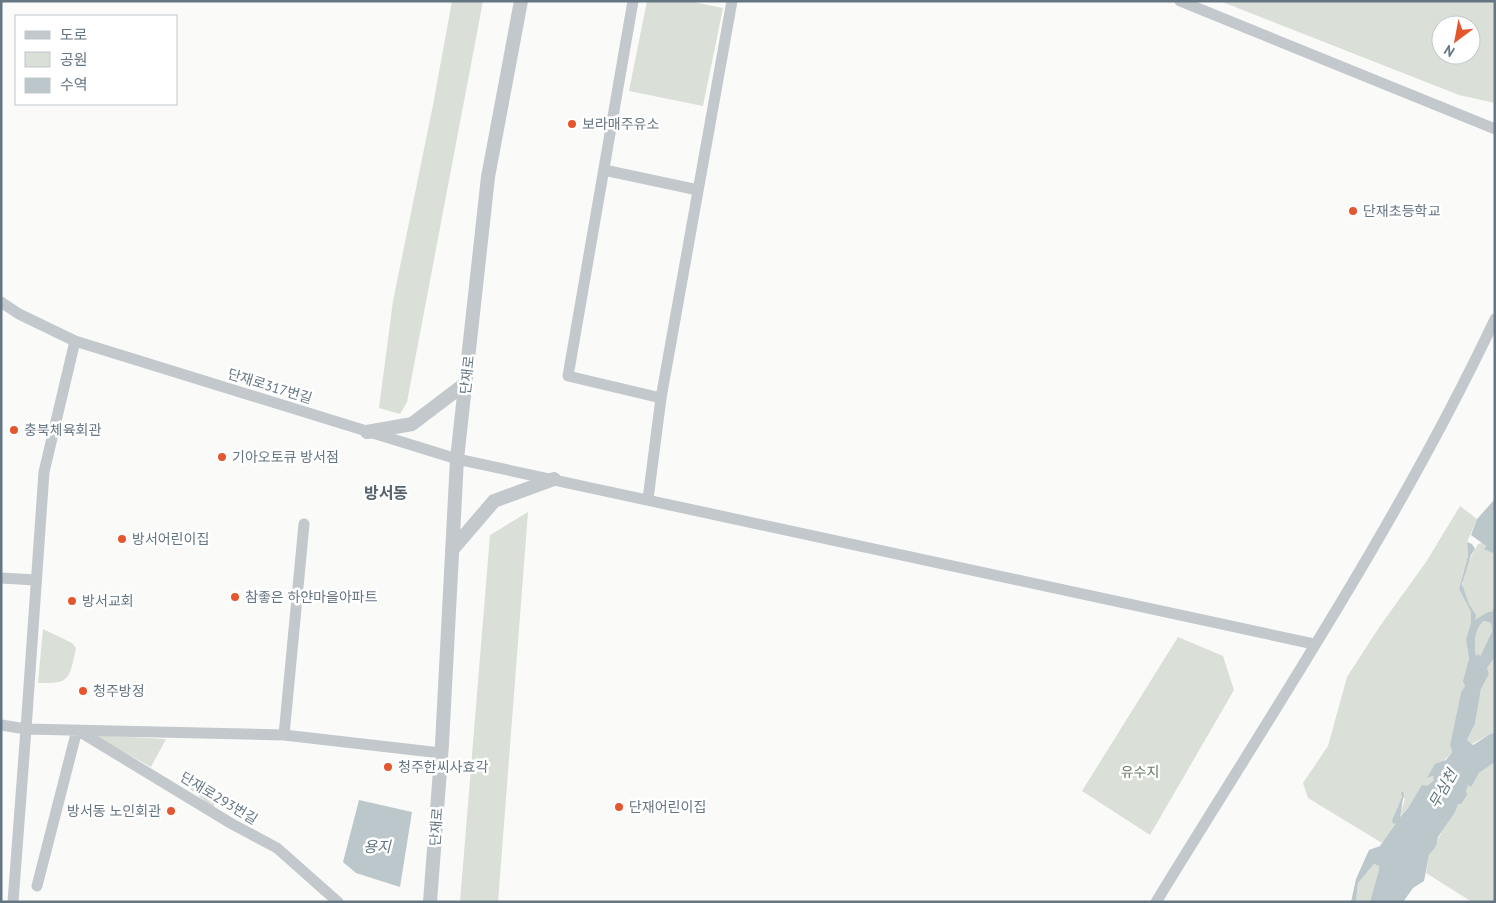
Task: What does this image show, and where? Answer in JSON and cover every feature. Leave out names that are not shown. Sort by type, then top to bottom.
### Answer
[{"type":"street","name":"단재로","points":[[430,902],[441,753],[457,459],[488,177],[521,1]]},
{"type":"street","points":[[633,1],[568,376],[662,398]]},
{"type":"street","points":[[648,499],[662,398],[732,1]]},
{"type":"street","points":[[1180,1],[1495,129]]},
{"type":"street","points":[[604,170],[698,190]]},
{"type":"street","name":"단재로317번길","points":[[1,302],[19,314],[75,341],[457,459],[1314,644]]},
{"type":"street","points":[[1156,902],[1340,603],[1460,394],[1495,319]]},
{"type":"street","points":[[13,902],[44,472],[75,341]]},
{"type":"street","points":[[367,432],[412,424],[466,382]]},
{"type":"street","points":[[452,550],[494,501],[554,479]]},
{"type":"street","points":[[284,735],[304,524]]},
{"type":"street","points":[[1,578],[36,580]]},
{"type":"street","points":[[1,725],[26,729],[284,735],[441,753]]},
{"type":"street","points":[[36,886],[77,730]]},
{"type":"street","name":"단재로293번길","points":[[77,730],[232,824],[277,848],[338,902]]},
{"type":"green space","points":[[452,1],[483,1],[407,402],[400,414],[379,408],[393,301]]},
{"type":"green space","points":[[647,1],[689,1],[723,8],[703,106],[629,91]]},
{"type":"green space","points":[[1220,1],[1491,1],[1495,3],[1495,103],[1459,95]]},
{"type":"green space","points":[[1460,506],[1477,519],[1467,542],[1468,556],[1459,589],[1471,612],[1471,629],[1466,641],[1469,659],[1465,686],[1461,692],[1450,745],[1452,752],[1428,778],[1434,776],[1434,780],[1427,786],[1422,786],[1408,808],[1399,817],[1405,799],[1402,797],[1392,820],[1396,823],[1382,843],[1308,798],[1303,783],[1328,746],[1347,677],[1380,626],[1426,562]]},
{"type":"green space","points":[[528,512],[498,902],[460,902],[490,535]]},
{"type":"green space","points":[[1482,543],[1486,546],[1484,548],[1495,554],[1495,607],[1491,612],[1475,621],[1464,592],[1463,580],[1466,567],[1472,555],[1478,544]]},
{"type":"green space","points":[[1484,621],[1491,623],[1492,630],[1480,658],[1476,656],[1476,637],[1478,628]]},
{"type":"green space","points":[[43,629],[72,643],[76,648],[70,673],[63,681],[38,683]]},
{"type":"green space","name":"유수지","points":[[1178,637],[1223,656],[1234,690],[1150,835],[1082,791]]},
{"type":"green space","points":[[1495,657],[1495,733],[1472,744],[1467,740],[1475,724],[1481,689],[1489,674],[1487,668]]},
{"type":"green space","points":[[93,735],[166,739],[151,767]]},
{"type":"green space","points":[[1495,762],[1495,902],[1472,902],[1426,873],[1429,855],[1468,785],[1471,786],[1479,773]]},
{"type":"green space","points":[[201,782],[209,783],[215,789],[214,809],[190,789]]},
{"type":"green space","points":[[1374,864],[1379,866],[1379,870],[1372,899],[1370,902],[1356,902],[1358,883]]},
{"type":"water","points":[[1495,499],[1495,554],[1484,549],[1486,546],[1471,535],[1477,519]]},
{"type":"water","name":"무심천","points":[[1467,542],[1472,544],[1475,549],[1471,555],[1462,584],[1469,604],[1476,615],[1475,620],[1491,612],[1495,607],[1495,657],[1487,668],[1489,674],[1481,689],[1475,724],[1467,740],[1473,745],[1490,734],[1495,733],[1495,762],[1479,773],[1471,787],[1468,785],[1467,795],[1461,804],[1458,804],[1455,812],[1438,837],[1436,846],[1429,855],[1424,881],[1413,888],[1403,902],[1370,902],[1379,870],[1379,866],[1374,864],[1358,883],[1356,902],[1351,902],[1356,879],[1369,850],[1380,846],[1396,823],[1393,824],[1392,820],[1402,797],[1401,792],[1404,793],[1400,817],[1422,785],[1427,786],[1434,780],[1433,776],[1427,778],[1435,764],[1446,760],[1452,752],[1450,745],[1461,692],[1465,686],[1463,681],[1469,659],[1466,640],[1471,623],[1471,612],[1459,589],[1468,556]],"holes":[[[1484,621],[1491,623],[1492,631],[1480,657],[1479,654],[1476,656],[1475,642],[1478,628]]]},
{"type":"water","name":"용지","points":[[359,800],[412,812],[400,887],[356,873],[343,862]]},
{"type":"place","name":"보라매주유소","points":[[572,124]]},
{"type":"place","name":"단재초등학교","points":[[1353,211]]},
{"type":"place","name":"충북체육회관","points":[[14,430]]},
{"type":"place","name":"기아오토큐 방서점","points":[[222,457]]},
{"type":"place","name":"방서어린이집","points":[[122,539]]},
{"type":"place","name":"참좋은 하얀마을아파트","points":[[235,597]]},
{"type":"place","name":"방서교회","points":[[72,601]]},
{"type":"place","name":"청주방정","points":[[83,691]]},
{"type":"place","name":"청주한씨사효각","points":[[388,767]]},
{"type":"place","name":"단재어린이집","points":[[619,807]]},
{"type":"place","name":"방서동 노인회관","points":[[171,811]]},
{"type":"district","name":"방서동","points":[[386,493]]}]
